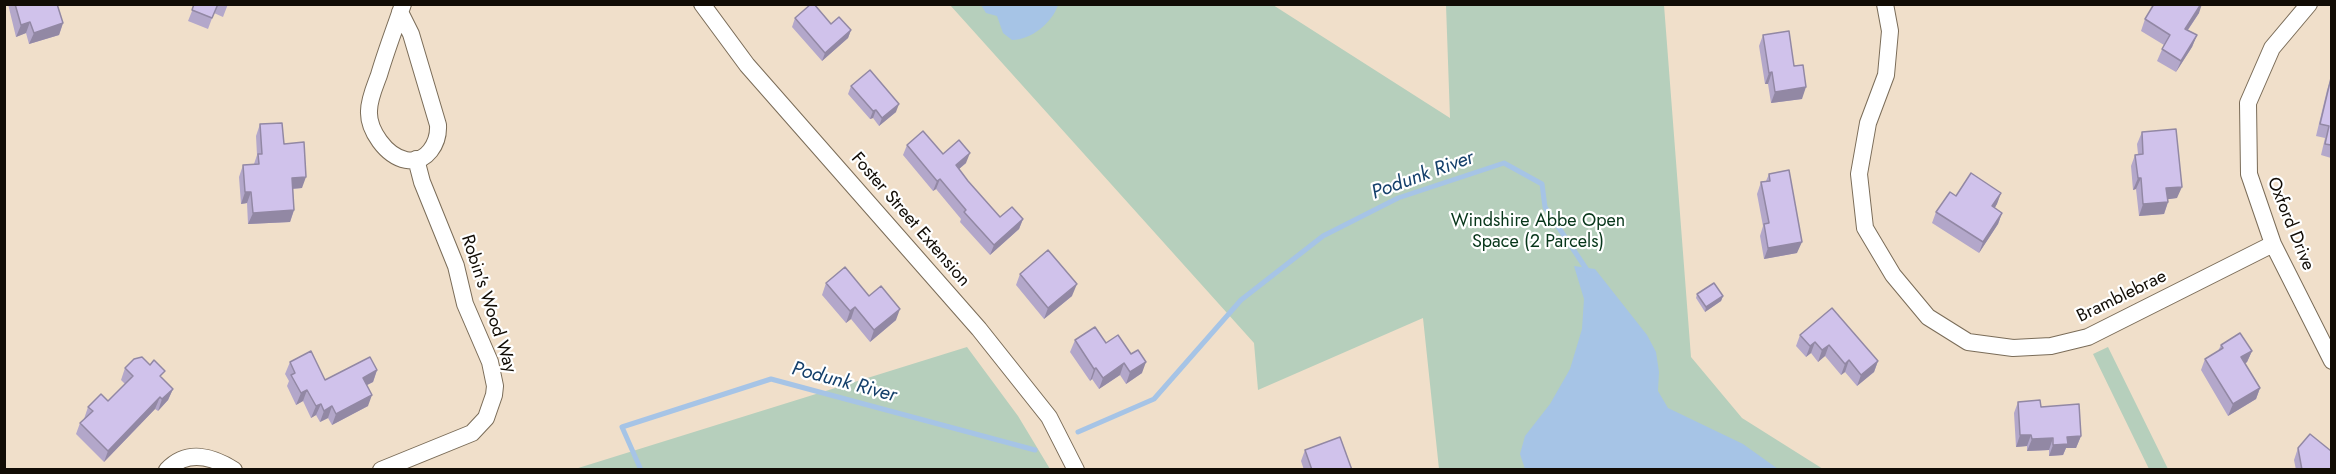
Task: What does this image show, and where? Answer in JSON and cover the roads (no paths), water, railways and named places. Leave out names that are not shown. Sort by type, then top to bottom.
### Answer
[{"type":"street","name":"Foster Street Extension","points":[[702,4],[747,64],[979,329],[1049,417],[1076,470]]},
{"type":"street","name":"Bramblebrae","points":[[1885,4],[1890,31],[1886,75],[1868,123],[1858,174],[1865,228],[1893,275],[1928,317],[1968,342],[2013,348],[2051,346],[2088,337],[2273,244]]},
{"type":"street","name":"Oxford Drive","points":[[2309,4],[2272,48],[2248,103],[2248,174],[2273,244],[2331,361]]},
{"type":"street","points":[[402,8],[439,134],[431,151],[416,159],[402,159],[393,153],[376,136],[370,120],[370,102],[402,8]]},
{"type":"street","name":"Robin's Wood Way","points":[[381,470],[472,433],[486,418],[495,386],[490,362],[465,303],[456,266],[422,182],[416,159]]},
{"type":"street","points":[[167,470],[184,457],[204,457],[234,470]]},
{"type":"water","points":[[981,5],[1058,5],[1051,18],[1040,29],[1026,37],[1012,40],[1003,33],[997,16],[986,13]]},
{"type":"water","points":[[1574,266],[1595,269],[1647,335],[1656,352],[1659,372],[1658,391],[1668,408],[1743,444],[1778,469],[1525,469],[1520,454],[1525,436],[1550,404],[1570,369],[1582,329],[1584,299]]},
{"type":"waterway","name":"Podunk River","points":[[1078,432],[1154,399],[1241,300],[1323,236],[1398,198],[1504,163],[1542,184],[1545,207],[1589,273]]},
{"type":"waterway","name":"Podunk River","points":[[641,470],[622,427],[771,379],[1035,450]]},
{"type":"park label","name":"Windshire Abbe Open Space (2 Parcels)","points":[[1538,232]]}]
